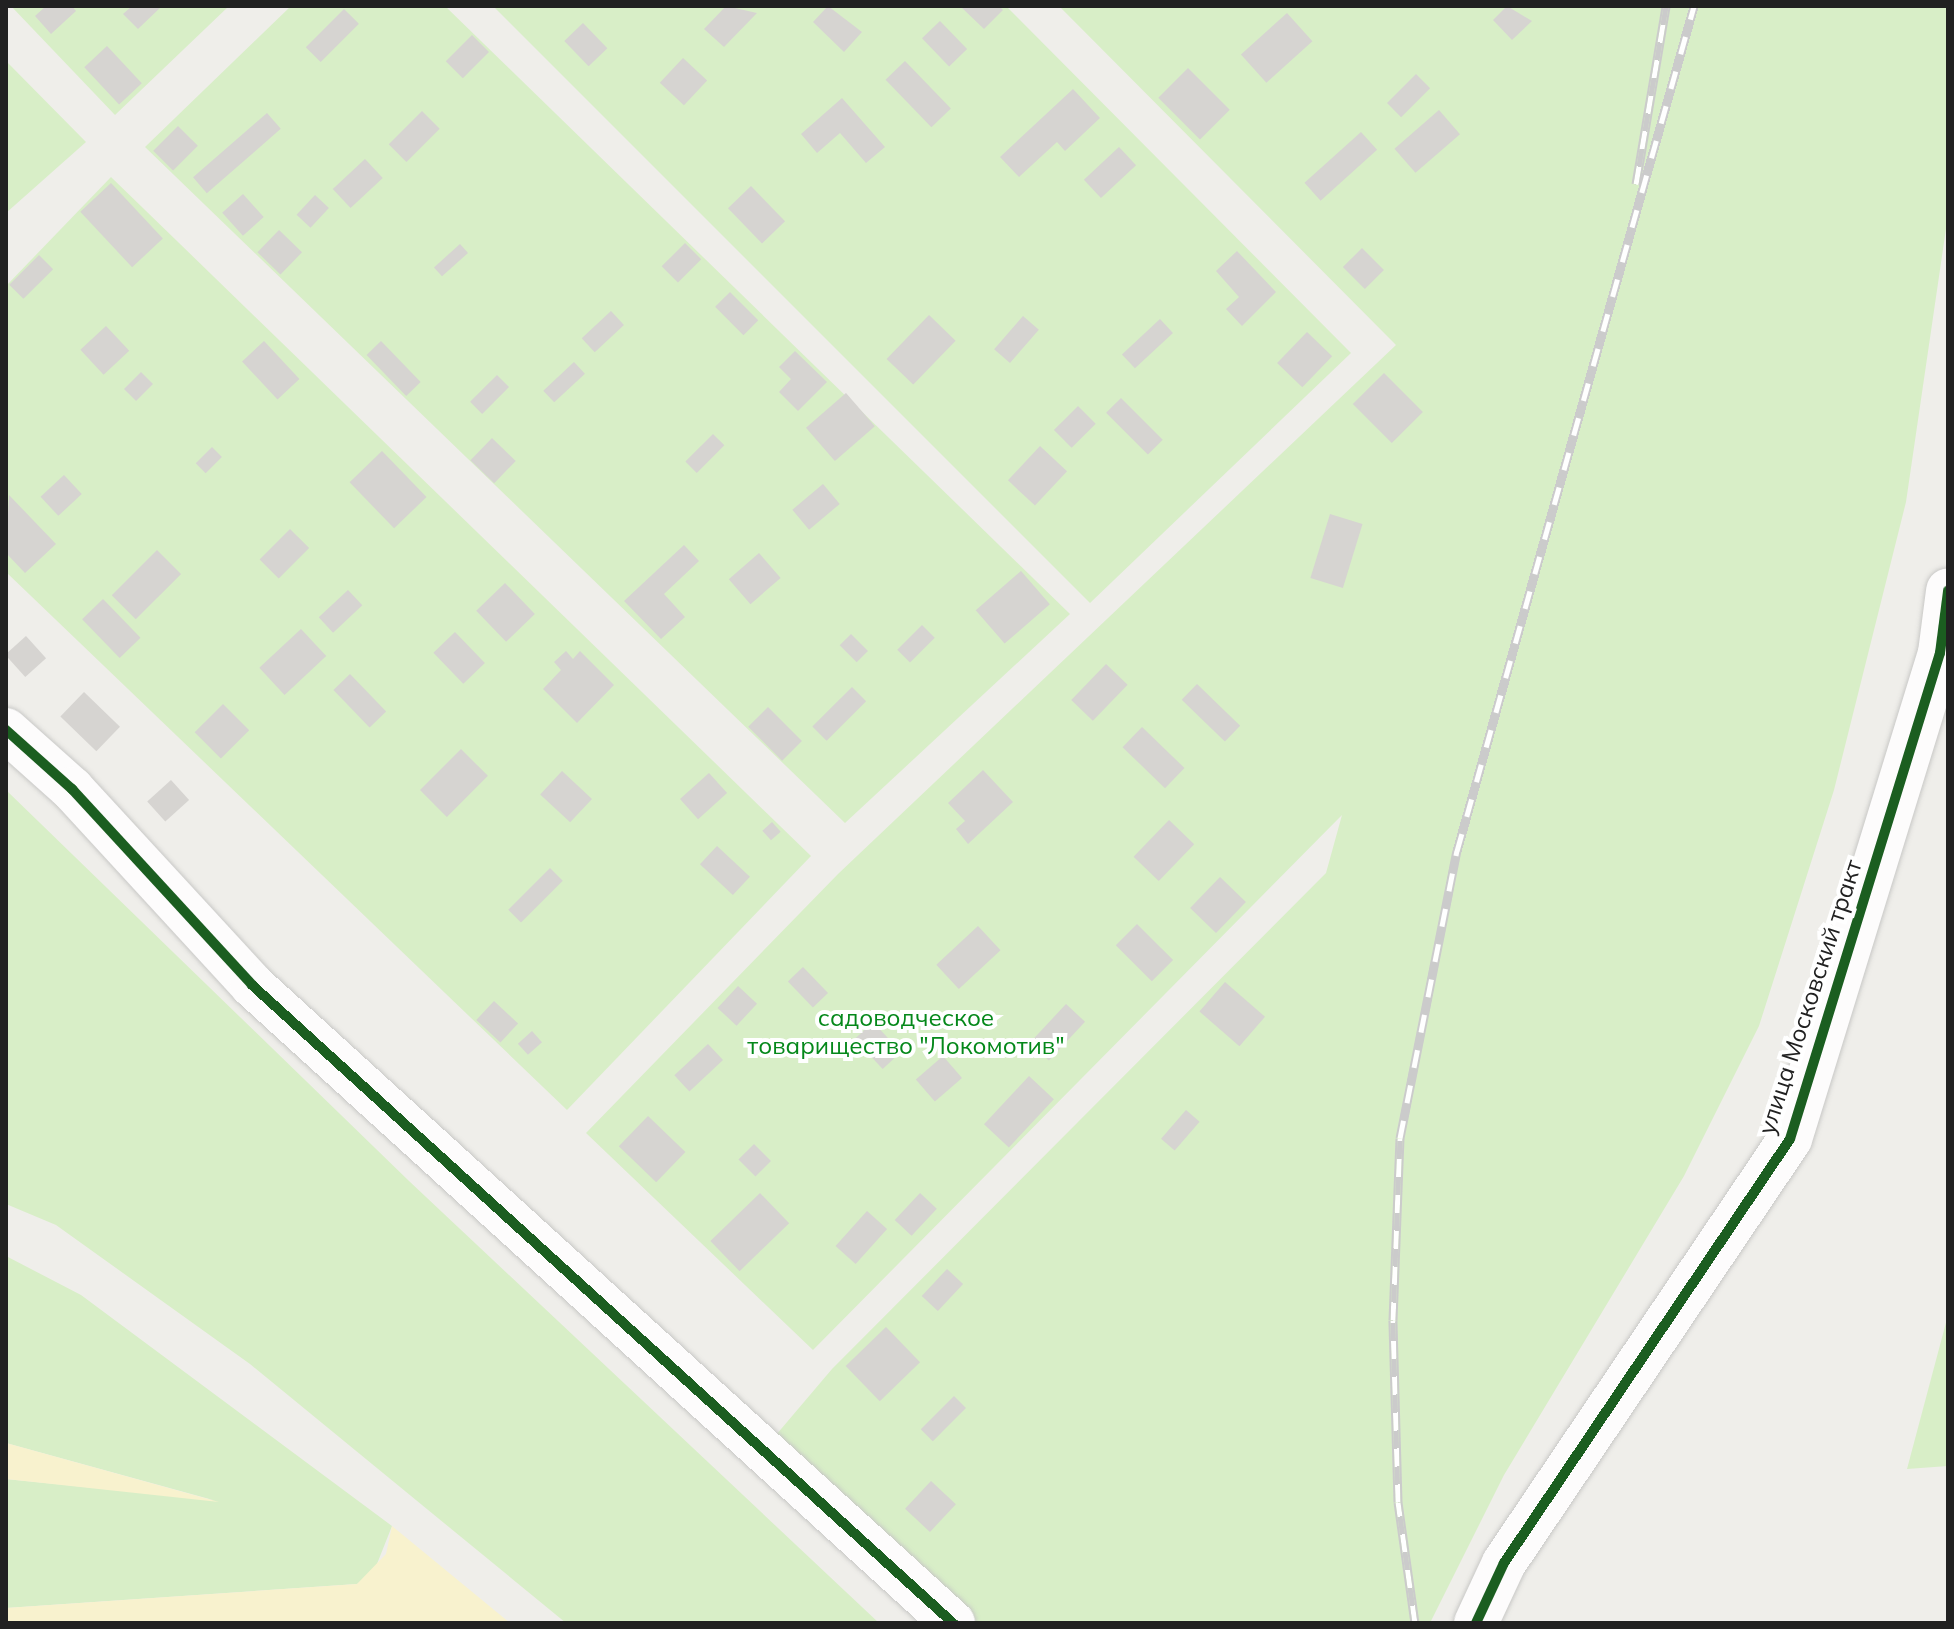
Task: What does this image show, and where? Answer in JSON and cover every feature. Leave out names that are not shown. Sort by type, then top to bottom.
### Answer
[{"type":"street","name":"улица Московский тракт","points":[[1476,1623],[1504,1563],[1790,1139],[1940,653],[1948,591]]},
{"type":"street","points":[[6,730],[72,789],[252,985],[953,1623]]},
{"type":"green space","points":[[11,6],[229,6],[115,115]]},
{"type":"green space","points":[[291,6],[445,6],[1070,614],[845,823],[145,147]]},
{"type":"green space","points":[[493,6],[1006,6],[1351,353],[1090,603]]},
{"type":"green space","points":[[1059,6],[1948,6],[1948,215],[1906,502],[1834,790],[1759,1026],[1684,1176],[1504,1475],[1430,1623],[969,1623],[776,1435],[832,1369],[1326,873],[1342,815],[813,1350],[586,1133],[838,874],[1396,345]]},
{"type":"green space","points":[[6,61],[86,142],[6,213]]},
{"type":"green space","name":"садоводческое товарищество \"Локомотив\"","points":[[111,177],[811,856],[567,1110],[6,572],[6,286]]},
{"type":"green space","points":[[6,790],[409,1181],[879,1623],[566,1623],[250,1364],[56,1225],[6,1204]]},
{"type":"green space","points":[[6,1256],[81,1295],[392,1526],[373,1574],[357,1584],[6,1608],[6,1479],[213,1500],[6,1443]]},
{"type":"green space","points":[[1948,1315],[1948,1466],[1907,1469]]},
{"type":"sand","points":[[6,1443],[219,1502],[6,1479]]},
{"type":"sand","points":[[392,1526],[510,1623],[6,1623],[6,1608],[357,1584],[386,1554]]},
{"type":"building","points":[[46,6],[72,6],[76,11],[51,34],[35,16]]},
{"type":"building","points":[[132,6],[162,6],[138,29],[123,14]]},
{"type":"building","points":[[726,6],[757,13],[724,47],[704,29]]},
{"type":"building","points":[[828,6],[862,32],[844,52],[813,22]]},
{"type":"building","points":[[960,6],[999,6],[1003,10],[984,29]]},
{"type":"building","points":[[1507,6],[1532,21],[1512,40],[1493,20]]},
{"type":"building","points":[[344,9],[359,24],[321,62],[306,47]]},
{"type":"building","points":[[1287,13],[1312,41],[1266,83],[1241,54]]},
{"type":"building","points":[[940,21],[967,49],[949,66],[922,38]]},
{"type":"building","points":[[583,23],[607,48],[589,66],[564,41]]},
{"type":"building","points":[[472,35],[489,52],[463,78],[446,61]]},
{"type":"building","points":[[107,46],[142,83],[119,104],[84,67]]},
{"type":"building","points":[[683,58],[707,81],[684,105],[660,83]]},
{"type":"building","points":[[905,61],[951,108],[931,127],[886,80]]},
{"type":"building","points":[[1188,68],[1230,110],[1200,139],[1158,98]]},
{"type":"building","points":[[1416,74],[1430,88],[1401,117],[1387,103]]},
{"type":"building","points":[[1073,89],[1100,118],[1065,151],[1057,142],[1019,177],[1000,157]]},
{"type":"building","points":[[842,98],[885,147],[866,163],[840,133],[817,153],[801,134]]},
{"type":"building","points":[[1439,110],[1460,134],[1415,173],[1394,149]]},
{"type":"building","points":[[422,111],[440,129],[406,162],[389,144]]},
{"type":"building","points":[[267,113],[281,129],[207,193],[193,177]]},
{"type":"building","points":[[178,126],[198,146],[173,171],[153,151]]},
{"type":"building","points":[[1361,132],[1377,150],[1321,201],[1305,183]]},
{"type":"building","points":[[1119,147],[1136,165],[1101,198],[1084,180]]},
{"type":"building","points":[[365,159],[383,178],[351,208],[333,189]]},
{"type":"building","points":[[111,183],[163,239],[132,267],[80,212]]},
{"type":"building","points":[[751,186],[785,221],[762,243],[728,208]]},
{"type":"building","points":[[243,194],[264,217],[243,236],[222,213]]},
{"type":"building","points":[[315,195],[329,208],[310,228],[297,215]]},
{"type":"building","points":[[279,230],[302,252],[280,275],[257,252]]},
{"type":"building","points":[[685,243],[701,259],[678,283],[662,266]]},
{"type":"building","points":[[460,244],[468,253],[442,276],[434,267]]},
{"type":"building","points":[[1362,248],[1384,270],[1365,289],[1343,267]]},
{"type":"building","points":[[1237,251],[1276,292],[1242,326],[1226,309],[1239,297],[1216,271]]},
{"type":"building","points":[[39,255],[53,269],[23,299],[9,285]]},
{"type":"building","points":[[730,292],[758,320],[743,335],[715,307]]},
{"type":"building","points":[[611,311],[624,325],[595,352],[582,338]]},
{"type":"building","points":[[929,315],[956,341],[913,385],[887,359]]},
{"type":"building","points":[[1023,316],[1039,330],[1010,363],[994,349]]},
{"type":"building","points":[[1160,319],[1173,333],[1135,368],[1122,354]]},
{"type":"building","points":[[106,326],[129,351],[104,375],[80,350]]},
{"type":"building","points":[[1307,332],[1332,356],[1302,387],[1277,363]]},
{"type":"building","points":[[264,341],[299,379],[278,399],[242,361]]},
{"type":"building","points":[[381,341],[421,382],[406,396],[367,355]]},
{"type":"building","points":[[795,351],[827,382],[798,411],[779,392],[791,379],[779,367]]},
{"type":"building","points":[[574,362],[585,374],[554,402],[543,391]]},
{"type":"building","points":[[141,372],[153,384],[136,401],[124,389]]},
{"type":"building","points":[[1384,373],[1423,412],[1392,443],[1353,404]]},
{"type":"building","points":[[497,375],[509,387],[482,414],[470,402]]},
{"type":"building","points":[[846,393],[875,426],[835,461],[806,428]]},
{"type":"building","points":[[1121,398],[1163,440],[1148,455],[1106,413]]},
{"type":"building","points":[[1078,406],[1096,424],[1072,448],[1054,430]]},
{"type":"building","points":[[713,434],[724,445],[697,473],[685,462]]},
{"type":"building","points":[[492,438],[516,461],[494,483],[470,460]]},
{"type":"building","points":[[1040,446],[1067,471],[1035,506],[1008,480]]},
{"type":"building","points":[[212,447],[222,457],[206,473],[196,463]]},
{"type":"building","points":[[382,451],[426,497],[394,528],[350,482]]},
{"type":"building","points":[[64,475],[82,494],[58,516],[41,497]]},
{"type":"building","points":[[823,484],[840,504],[809,530],[792,510]]},
{"type":"building","points":[[9,495],[56,544],[25,573],[6,553]]},
{"type":"building","points":[[1330,514],[1363,524],[1343,588],[1310,578]]},
{"type":"building","points":[[290,529],[309,548],[279,578],[260,559]]},
{"type":"building","points":[[684,545],[699,561],[664,594],[685,617],[661,639],[624,601]]},
{"type":"building","points":[[157,550],[181,574],[136,619],[112,595]]},
{"type":"building","points":[[759,553],[781,578],[750,604],[729,579]]},
{"type":"building","points":[[1021,571],[1050,604],[1005,644],[976,610]]},
{"type":"building","points":[[505,583],[535,614],[506,642],[476,611]]},
{"type":"building","points":[[348,590],[362,605],[333,633],[319,617]]},
{"type":"building","points":[[103,599],[141,638],[120,658],[82,619]]},
{"type":"building","points":[[922,625],[935,638],[910,662],[897,650]]},
{"type":"building","points":[[301,629],[326,656],[285,695],[259,668]]},
{"type":"building","points":[[455,632],[485,663],[463,684],[433,653]]},
{"type":"building","points":[[851,634],[868,651],[857,662],[840,645]]},
{"type":"building","points":[[26,636],[46,658],[25,677],[6,654]]},
{"type":"building","points":[[566,651],[573,659],[580,651],[614,685],[577,723],[543,689],[561,670],[554,662]]},
{"type":"building","points":[[1106,664],[1128,685],[1093,721],[1071,700]]},
{"type":"building","points":[[350,674],[386,711],[370,727],[333,690]]},
{"type":"building","points":[[1197,684],[1240,726],[1225,742],[1182,700]]},
{"type":"building","points":[[852,687],[866,701],[827,741],[812,727]]},
{"type":"building","points":[[84,692],[120,727],[96,751],[60,716]]},
{"type":"building","points":[[223,704],[249,730],[221,758],[195,732]]},
{"type":"building","points":[[768,707],[802,741],[782,761],[748,727]]},
{"type":"building","points":[[1142,727],[1184,768],[1165,788],[1123,747]]},
{"type":"building","points":[[461,749],[488,776],[447,817],[420,790]]},
{"type":"building","points":[[983,770],[1013,802],[968,844],[956,829],[965,821],[948,803]]},
{"type":"building","points":[[562,771],[592,799],[570,822],[540,794]]},
{"type":"building","points":[[709,773],[727,793],[698,819],[680,799]]},
{"type":"building","points":[[171,780],[189,800],[165,821],[147,801]]},
{"type":"building","points":[[1169,820],[1194,844],[1159,881],[1134,857]]},
{"type":"building","points":[[772,822],[781,832],[771,840],[762,831]]},
{"type":"building","points":[[717,846],[750,877],[733,895],[700,864]]},
{"type":"building","points":[[550,868],[563,881],[521,922],[508,910]]},
{"type":"building","points":[[1220,877],[1246,902],[1216,933],[1190,908]]},
{"type":"building","points":[[1137,924],[1173,960],[1152,981],[1116,945]]},
{"type":"building","points":[[978,926],[1001,950],[959,989],[936,965]]},
{"type":"building","points":[[803,967],[828,993],[813,1007],[788,982]]},
{"type":"building","points":[[1225,982],[1265,1017],[1239,1046],[1199,1011]]},
{"type":"building","points":[[738,986],[757,1004],[737,1026],[718,1008]]},
{"type":"building","points":[[494,1001],[518,1024],[500,1043],[476,1020]]},
{"type":"building","points":[[1066,1004],[1085,1022],[1049,1060],[1030,1043]]},
{"type":"building","points":[[873,1022],[901,1052],[883,1069],[855,1039]]},
{"type":"building","points":[[532,1031],[542,1042],[528,1055],[518,1044]]},
{"type":"building","points":[[708,1044],[723,1060],[689,1091],[674,1075]]},
{"type":"building","points":[[943,1056],[962,1078],[935,1102],[916,1080]]},
{"type":"building","points":[[1029,1076],[1054,1099],[1009,1147],[984,1124]]},
{"type":"building","points":[[1186,1110],[1200,1122],[1175,1150],[1161,1139]]},
{"type":"building","points":[[648,1116],[685,1152],[656,1182],[619,1146]]},
{"type":"building","points":[[754,1144],[771,1161],[755,1177],[738,1160]]},
{"type":"building","points":[[760,1193],[789,1223],[740,1271],[710,1241]]},
{"type":"building","points":[[920,1193],[937,1209],[912,1236],[895,1220]]},
{"type":"building","points":[[867,1211],[887,1229],[856,1264],[836,1246]]},
{"type":"building","points":[[947,1269],[963,1284],[938,1311],[922,1296]]},
{"type":"building","points":[[886,1327],[920,1362],[880,1401],[846,1366]]},
{"type":"building","points":[[954,1396],[966,1408],[933,1441],[921,1429]]},
{"type":"building","points":[[931,1481],[956,1504],[930,1532],[905,1509]]},
{"type":"railway","points":[[1636,184],[1666,6]]},
{"type":"railway","points":[[1415,1623],[1398,1502],[1393,1320],[1400,1138],[1457,851],[1694,6]]},
{"type":"cycle path","points":[[1476,1623],[1504,1563],[1790,1139],[1940,653],[1948,591]]},
{"type":"cycle path","points":[[6,730],[72,789],[252,985],[953,1623]]}]
